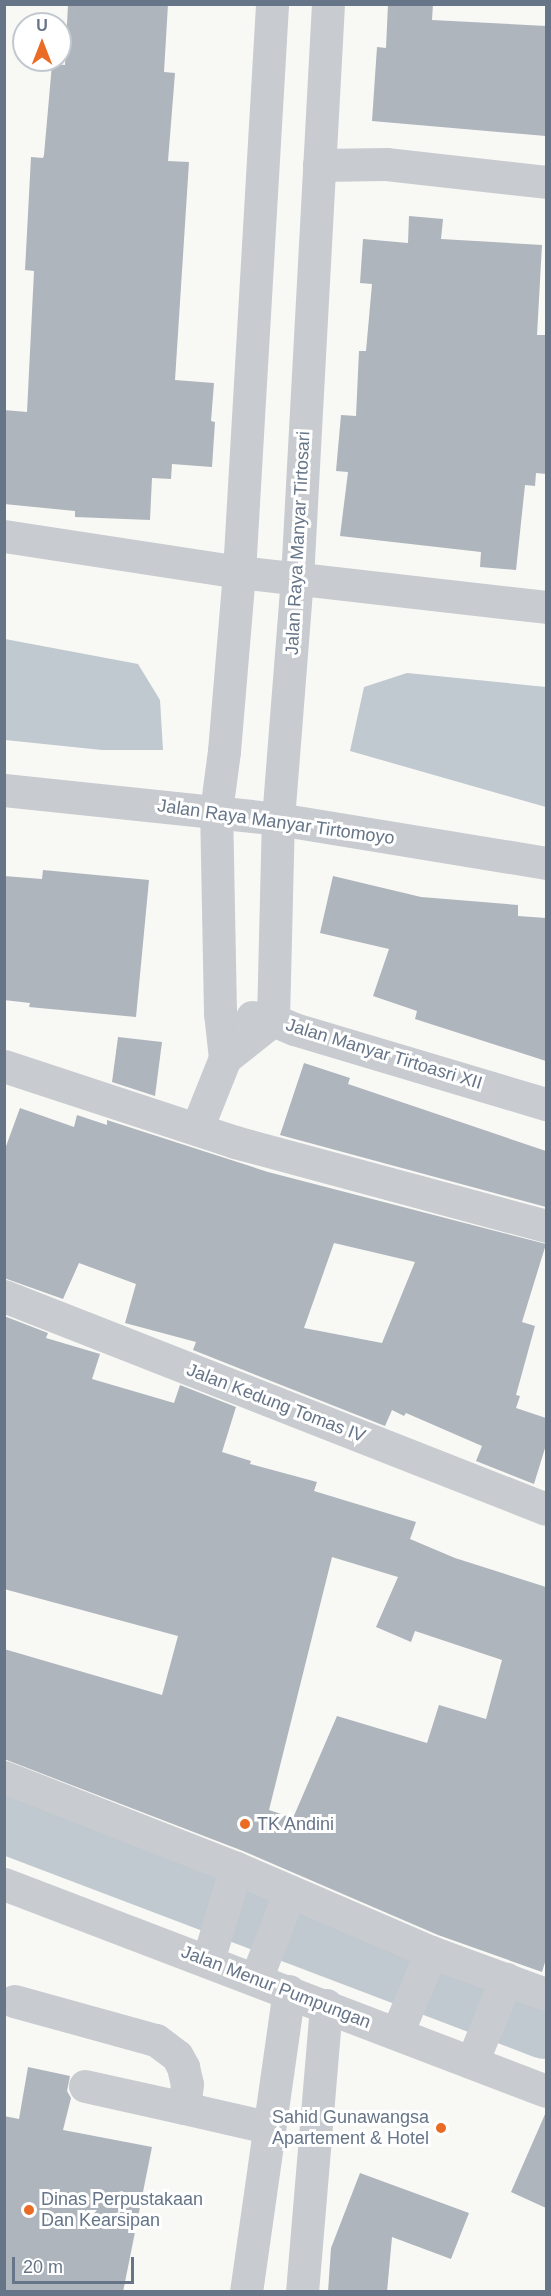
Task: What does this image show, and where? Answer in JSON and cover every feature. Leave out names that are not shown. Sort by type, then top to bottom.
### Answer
[{"type":"street","points":[[225,1058],[220,1013],[216,811],[224,751],[239,572],[272,4]]},
{"type":"street","name":"Jalan Raya Manyar Tirtosari","points":[[273,1020],[278,819],[297,578],[328,4]]},
{"type":"street","points":[[319,165],[386,164],[546,182]]},
{"type":"street","points":[[4,536],[239,572],[546,607]]},
{"type":"street","name":"Jalan Raya Manyar Tirtomoyo","points":[[4,790],[278,819],[546,863]]},
{"type":"street","name":"Jalan Manyar Tirtoasri XII","points":[[220,1013],[273,1020],[294,1029],[546,1104]]},
{"type":"street","points":[[200,1117],[225,1058],[273,1020]]},
{"type":"street","points":[[4,1066],[200,1117],[235,1142],[546,1226]]},
{"type":"street","name":"Jalan Kedung Tomas IV","points":[[4,1296],[546,1509]]},
{"type":"street","points":[[4,1777],[286,1902],[429,1957],[500,1994],[546,1995]]},
{"type":"street","points":[[208,1960],[233,1877]]},
{"type":"street","name":"Jalan Menur Pumpungan","points":[[4,1884],[256,1978],[546,2091]]},
{"type":"street","points":[[256,1978],[286,1902]]},
{"type":"street","points":[[397,2033],[429,1957]]},
{"type":"street","points":[[246,2292],[267,2127],[289,1991]]},
{"type":"street","points":[[472,2062],[500,1994]]},
{"type":"street","points":[[14,2001],[156,2040],[177,2056],[183,2067],[187,2084],[184,2108]]},
{"type":"street","points":[[302,2292],[326,2005]]},
{"type":"street","points":[[85,2086],[267,2127]]},
{"type":"shaded area","points":[[5,639],[138,664],[160,700],[163,750],[102,750],[5,740]]},
{"type":"shaded area","points":[[407,673],[546,687],[546,807],[350,751],[364,687]]},
{"type":"building","points":[[68,4],[168,4],[164,72],[175,73],[168,161],[189,162],[175,380],[214,383],[211,421],[215,422],[212,467],[172,464],[171,479],[152,478],[150,520],[75,517],[75,511],[4,504],[4,410],[27,412],[34,271],[25,270],[31,157],[43,158],[44,155],[51,72],[72,72],[72,12],[68,12]]},
{"type":"building","points":[[388,4],[433,4],[432,20],[546,26],[546,136],[372,121],[377,47],[386,48]]},
{"type":"building","points":[[409,216],[443,219],[441,239],[542,245],[537,335],[546,335],[546,474],[536,473],[535,486],[525,485],[516,570],[480,567],[481,552],[340,536],[348,472],[336,471],[341,415],[356,416],[359,351],[366,351],[372,284],[360,283],[363,239],[408,243]]},
{"type":"building","points":[[43,870],[149,880],[136,1017],[29,1007],[30,1003],[4,1000],[4,876],[42,879]]},
{"type":"building","points":[[333,876],[421,897],[518,905],[518,916],[546,918],[546,1061],[415,1019],[417,1011],[373,996],[389,949],[320,933]]},
{"type":"building","points":[[118,1037],[162,1042],[155,1096],[112,1082]]},
{"type":"building","points":[[304,1063],[350,1078],[348,1084],[546,1151],[546,1207],[280,1135]]},
{"type":"building","points":[[20,1108],[74,1127],[77,1115],[107,1125],[107,1120],[268,1172],[546,1244],[522,1322],[535,1326],[516,1395],[520,1396],[516,1408],[546,1418],[546,1445],[534,1484],[476,1461],[482,1446],[406,1413],[404,1416],[392,1410],[385,1426],[193,1350],[196,1342],[125,1323],[136,1284],[79,1263],[63,1299],[4,1278],[5,1149]],"holes":[[[334,1243],[415,1262],[382,1343],[304,1328]]]},
{"type":"building","points":[[4,1316],[48,1333],[46,1338],[100,1354],[92,1379],[174,1403],[180,1385],[236,1407],[222,1452],[251,1461],[250,1464],[317,1482],[314,1491],[416,1522],[410,1539],[455,1558],[546,1587],[546,1959],[542,1972],[438,1935],[243,1851],[4,1759],[4,1649],[162,1695],[178,1636],[4,1589]],"holes":[[[332,1557],[398,1577],[376,1627],[411,1642],[415,1631],[502,1660],[486,1719],[439,1705],[427,1743],[337,1716],[293,1818],[269,1810]]]},
{"type":"building","points":[[28,2067],[70,2076],[67,2091],[71,2098],[63,2130],[152,2147],[123,2292],[4,2292],[4,2116],[19,2119]]},
{"type":"building","points":[[546,2112],[546,2208],[511,2192]]},
{"type":"building","points":[[360,2173],[469,2213],[451,2259],[392,2237],[387,2292],[328,2292],[331,2248]]},
{"type":"waterway","points":[[4,1817],[546,2023]]},
{"type":"place","name":"TK Andini","points":[[245,1824]]},
{"type":"place","name":"Sahid Gunawangsa Apartement & Hotel","points":[[441,2128]]},
{"type":"place","name":"Dinas Perpustakaan Dan Kearsipan","points":[[29,2210]]}]
